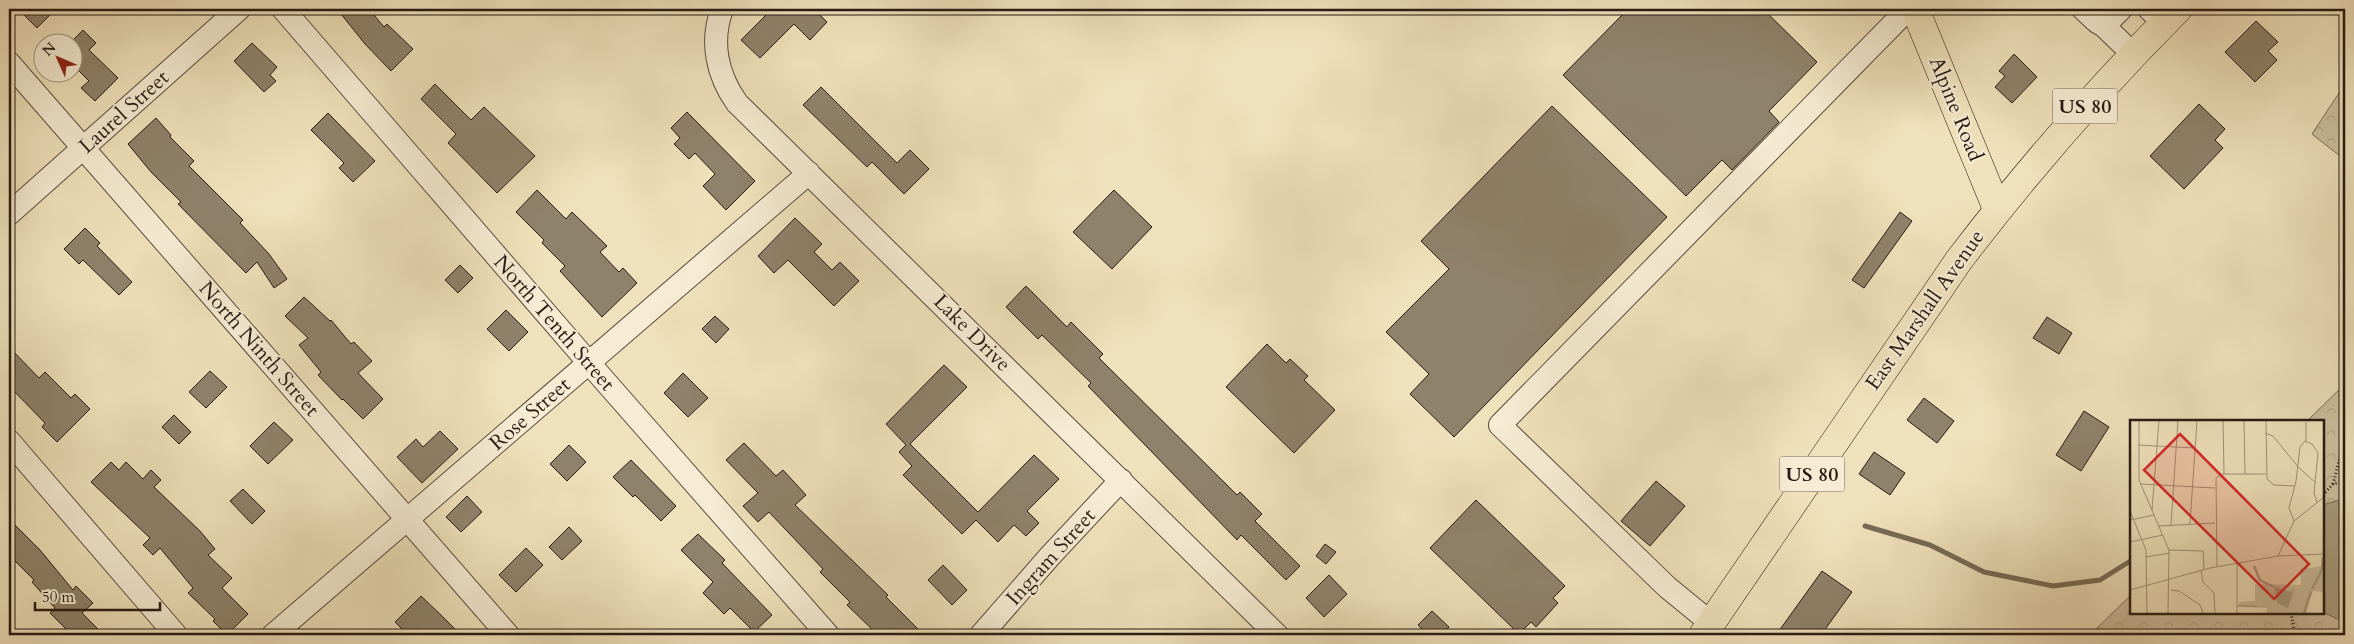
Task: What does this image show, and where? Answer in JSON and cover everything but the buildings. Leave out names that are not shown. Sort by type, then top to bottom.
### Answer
[{"type":"main road","name":"Alpine Road","points":[[1915,9],[1997,209]]},
{"type":"main road","name":"East Marshall Avenue","points":[[1707,629],[1921,314],[1997,209],[2069,124],[2133,54],[2164,13]]},
{"type":"street","name":"Laurel Street","points":[[9,214],[239,9]]},
{"type":"street","name":"North Tenth Street","points":[[283,9],[589,363],[828,635]]},
{"type":"street","name":"Lake Drive","points":[[722,9],[718,20],[716,49],[719,68],[731,95],[744,111],[1122,480],[1276,635]]},
{"type":"street","points":[[1707,629],[1667,587],[1500,425],[1908,9]]},
{"type":"street","points":[[2083,9],[2133,54]]},
{"type":"street","points":[[2104,26],[2121,9]]},
{"type":"street","name":"North Ninth Street","points":[[9,63],[508,635]]},
{"type":"street","name":"Rose Street","points":[[273,635],[809,173]]},
{"type":"street","points":[[9,441],[176,635]]},
{"type":"street","name":"Ingram Street","points":[[981,635],[1044,563],[1122,480]]},
{"type":"path","points":[[2324,494],[2333,484],[2345,439]]},
{"type":"path","points":[[2333,484],[2345,480]]},
{"type":"path","points":[[2290,614],[2295,635]]},
{"type":"green space","points":[[2345,84],[2345,160],[2312,134]]},
{"type":"green space","points":[[2345,384],[2345,635],[2090,635],[2130,596],[2130,614],[2324,614],[2324,420],[2308,420]]},
{"type":"shaded area","points":[[2345,498],[2345,623],[2324,612],[2324,505]]},
{"type":"waterway","points":[[1865,526],[1930,545],[1984,572],[2053,586],[2100,580],[2130,561]]}]
